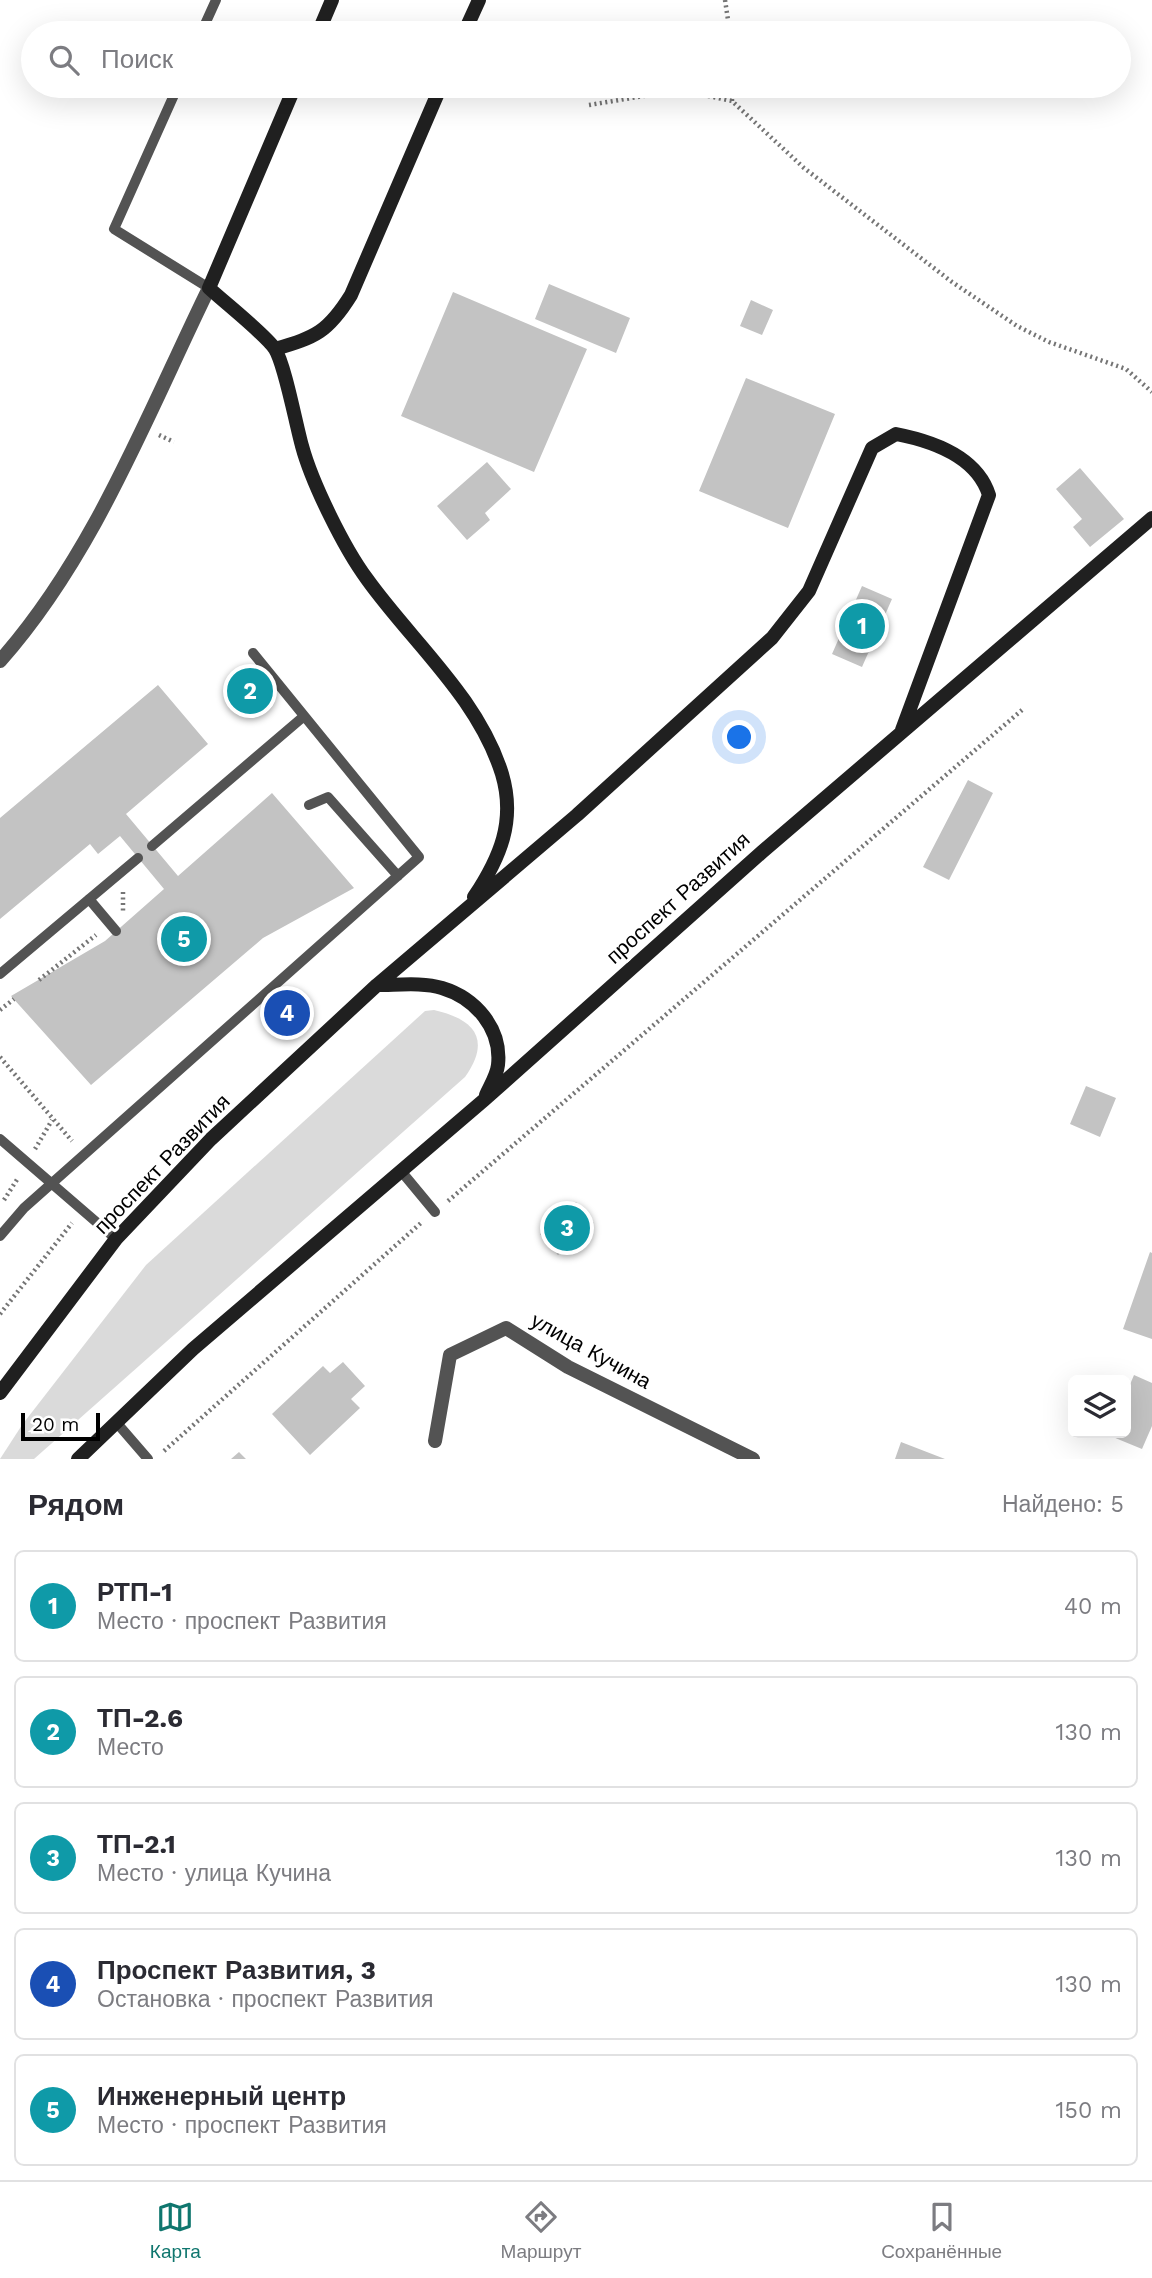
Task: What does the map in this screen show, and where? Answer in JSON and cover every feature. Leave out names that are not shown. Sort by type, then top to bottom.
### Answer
[{"type":"street","points":[[323,21],[332,0]]},
{"type":"street","points":[[469,21],[479,0]]},
{"type":"street","points":[[0,661],[46,604],[79,550],[209,288],[290,98]]},
{"type":"street","points":[[275,349],[317,336],[335,320],[351,295],[437,98]]},
{"type":"street","points":[[209,288],[275,349],[303,449],[345,542],[366,578],[429,653],[489,741],[502,775],[509,813],[504,842],[490,872],[464,912]]},
{"type":"street","name":"проспект Развития","points":[[0,1393],[116,1239],[211,1139],[377,985],[577,815],[772,639],[809,591],[872,448],[896,433],[919,439],[969,463],[983,477],[989,495],[902,730]]},
{"type":"street","name":"проспект Развития","points":[[78,1459],[193,1349],[484,1100],[902,730],[1152,518]]},
{"type":"street","name":"проспект Развития","points":[[377,985],[440,987],[463,996],[479,1007],[496,1045],[498,1066],[484,1100]]},
{"type":"street","name":"улица Кучина","points":[[435,1441],[450,1355],[506,1328],[568,1367],[753,1459]]},
{"type":"lane","points":[[206,21],[216,0]]},
{"type":"lane","points":[[173,98],[114,229],[209,288]]},
{"type":"lane","points":[[0,1236],[24,1208],[419,857],[253,653]]},
{"type":"lane","points":[[152,845],[303,717]]},
{"type":"lane","points":[[309,805],[328,797],[398,876]]},
{"type":"lane","points":[[0,974],[138,858]]},
{"type":"lane","points":[[89,899],[116,931]]},
{"type":"lane","points":[[0,1139],[116,1239]]},
{"type":"lane","points":[[401,1171],[435,1212]]},
{"type":"lane","points":[[116,1422],[148,1459]]},
{"type":"path","points":[[725,0],[728,21]]},
{"type":"path","points":[[590,105],[632,98]]},
{"type":"path","points":[[722,98],[732,100],[804,168],[952,282],[1017,326],[1049,342],[1126,369],[1152,392]]},
{"type":"path","points":[[155,1459],[261,1362],[1022,710]]},
{"type":"path","points":[[0,1010],[14,999]]},
{"type":"path","points":[[0,1057],[71,1142],[81,1133]]},
{"type":"path","points":[[0,1314],[83,1209]]},
{"type":"shaded area","points":[[434,1010],[460,1019],[475,1033],[478,1041],[477,1052],[465,1077],[34,1459],[0,1459],[22,1425],[146,1265],[425,1011]]},
{"type":"building","points":[[549,284],[630,318],[616,353],[535,319]]},
{"type":"building","points":[[453,292],[587,349],[534,472],[401,416]]},
{"type":"building","points":[[751,300],[773,310],[762,335],[740,326]]},
{"type":"building","points":[[746,378],[835,414],[788,528],[699,491]]},
{"type":"building","points":[[487,462],[511,489],[485,513],[490,520],[467,540],[437,506]]},
{"type":"building","points":[[1080,468],[1124,519],[1090,547],[1073,527],[1082,519],[1056,489]]},
{"type":"building","points":[[862,586],[892,599],[862,667],[832,654]]},
{"type":"building","points":[[246,666],[274,700],[253,717],[226,683]]},
{"type":"building","points":[[158,685],[208,744],[126,814],[178,876],[272,793],[354,888],[263,938],[91,1085],[11,996],[105,941],[164,889],[120,836],[98,854],[90,844],[0,919],[0,818]]},
{"type":"building","points":[[968,780],[993,793],[949,880],[923,867]]},
{"type":"building","points":[[1086,1086],[1116,1098],[1100,1137],[1070,1124]]},
{"type":"building","points":[[576,1202],[594,1223],[558,1255],[540,1234]]},
{"type":"building","points":[[1150,1252],[1152,1253],[1152,1339],[1123,1329]]},
{"type":"building","points":[[343,1362],[365,1386],[351,1399],[360,1408],[310,1455],[272,1414],[323,1366],[330,1373]]},
{"type":"building","points":[[1134,1375],[1152,1383],[1152,1426],[1142,1449],[1115,1438],[1131,1438],[1131,1382]]},
{"type":"building","points":[[901,1442],[945,1459],[895,1459]]},
{"type":"building","points":[[239,1452],[246,1459],[231,1459]]},
{"type":"place","name":"РТП-1","points":[[862,626]]},
{"type":"place","name":"ТП-2.6","points":[[250,691]]},
{"type":"place","name":"Инженерный центр","points":[[184,939]]},
{"type":"place","name":"Проспект Развития, 3","points":[[287,1013]]},
{"type":"place","name":"ТП-2.1","points":[[567,1228]]}]
